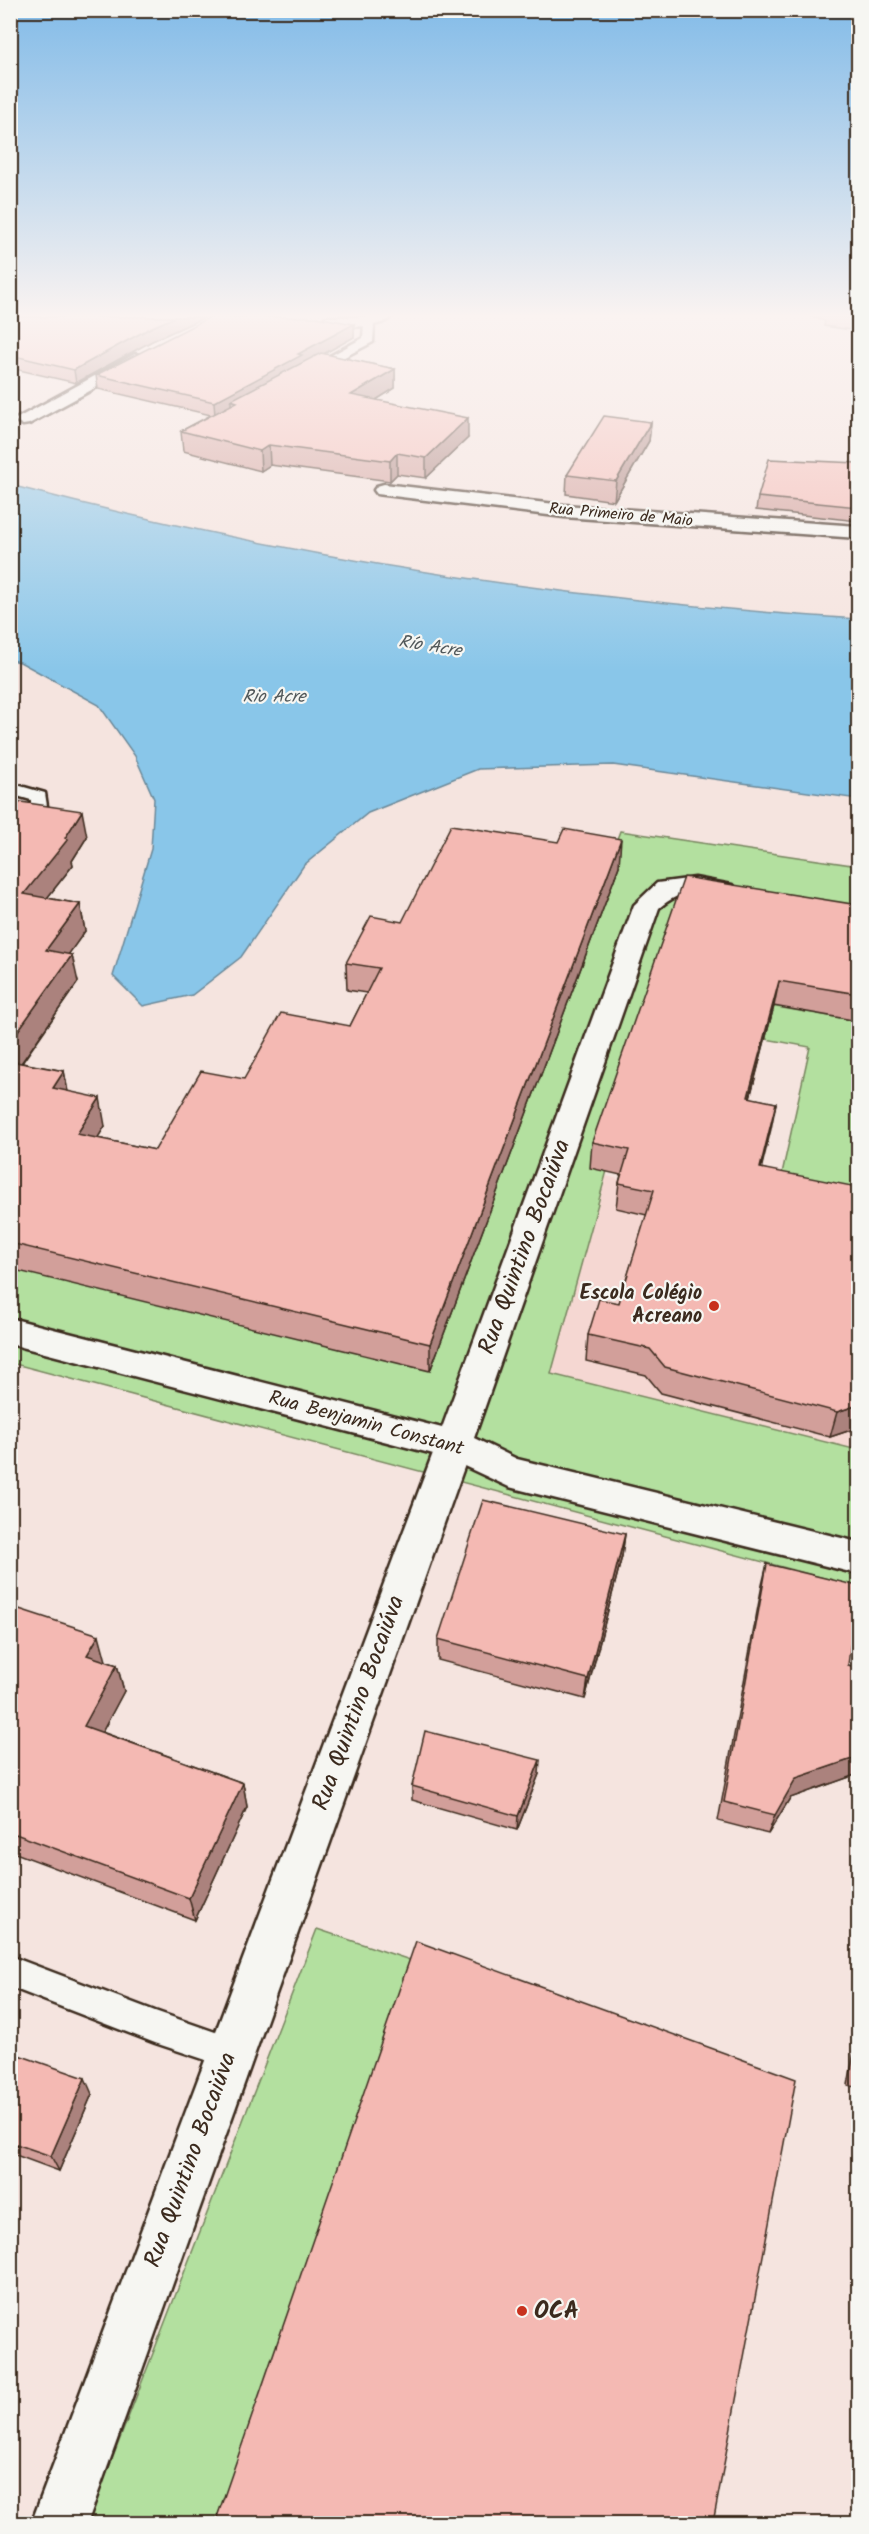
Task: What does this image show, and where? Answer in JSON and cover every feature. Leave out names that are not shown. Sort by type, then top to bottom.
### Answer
[{"type":"street","name":"Rua Primeiro de Maio","points":[[384,490],[564,511],[858,532]]},
{"type":"street","name":"Rua Quintino Bocaiúva","points":[[59,2523],[454,1445],[648,906],[666,889],[695,886],[742,894]]},
{"type":"street","name":"Rua Benjamin Constant","points":[[10,1331],[454,1445],[509,1472],[858,1558]]},
{"type":"lane","points":[[10,788],[39,797],[39,806],[10,832]]},
{"type":"lane","points":[[10,1971],[154,2027],[230,2052]]},
{"type":"shaded area","name":"Escola Colégio Acreano","points":[[606,1176],[858,1237],[858,1456],[551,1374]]},
{"type":"green space","points":[[620,831],[858,866],[858,932],[681,902],[551,1374],[858,1450],[858,1587],[11,1363],[10,1244],[425,1349]]},
{"type":"green space","points":[[725,998],[858,1021],[858,1241],[771,1223],[810,1047],[716,1030]]},
{"type":"green space","points":[[317,1929],[416,1962],[224,2523],[87,2524]]},
{"type":"water","name":"Rio Acre","points":[[10,485],[219,534],[431,573],[644,601],[858,619],[858,799],[613,765],[478,769],[368,813],[304,865],[241,957],[192,995],[143,1006],[113,976],[151,849],[154,799],[135,756],[99,705],[20,662],[11,660]]},
{"type":"building","points":[[198,435],[450,435],[426,458],[397,453],[390,461],[269,445],[260,451]]},
{"type":"building","points":[[592,435],[643,435],[616,481],[567,475]]},
{"type":"building","points":[[769,459],[858,463],[858,507],[758,497]]},
{"type":"building","points":[[21,802],[82,811],[65,838],[68,839],[24,894],[80,904],[46,950],[72,955],[10,1042],[10,811]]},
{"type":"building","points":[[451,825],[558,842],[564,829],[621,839],[430,1344],[10,1243],[10,1061],[64,1071],[53,1088],[100,1098],[77,1134],[155,1150],[201,1071],[244,1079],[281,1013],[350,1026],[379,968],[346,963],[371,916],[402,922]]},
{"type":"building","points":[[684,877],[858,905],[858,994],[779,981],[748,1097],[776,1103],[760,1168],[857,1187],[855,1196],[858,1197],[858,1405],[837,1412],[665,1367],[650,1349],[588,1335],[599,1299],[619,1303],[654,1190],[619,1183],[629,1150],[592,1142]]},
{"type":"building","points":[[483,1500],[625,1534],[588,1679],[438,1639]]},
{"type":"building","points":[[767,1564],[858,1586],[848,1665],[858,1668],[858,1757],[796,1778],[775,1815],[724,1802]]},
{"type":"building","points":[[10,1606],[99,1635],[87,1655],[117,1665],[84,1726],[243,1783],[189,1898],[10,1832]]},
{"type":"building","points":[[425,1731],[540,1760],[518,1816],[412,1786]]},
{"type":"building","name":"OCA","points":[[416,1941],[796,2079],[713,2523],[215,2523]]},
{"type":"building","points":[[10,2052],[85,2078],[51,2156],[10,2142]]},
{"type":"place","name":"Escola Colégio Acreano","points":[[714,1306]]},
{"type":"place","name":"OCA","points":[[522,2311]]},
{"type":"water label","name":"Río Acre","points":[[430,647]]}]
